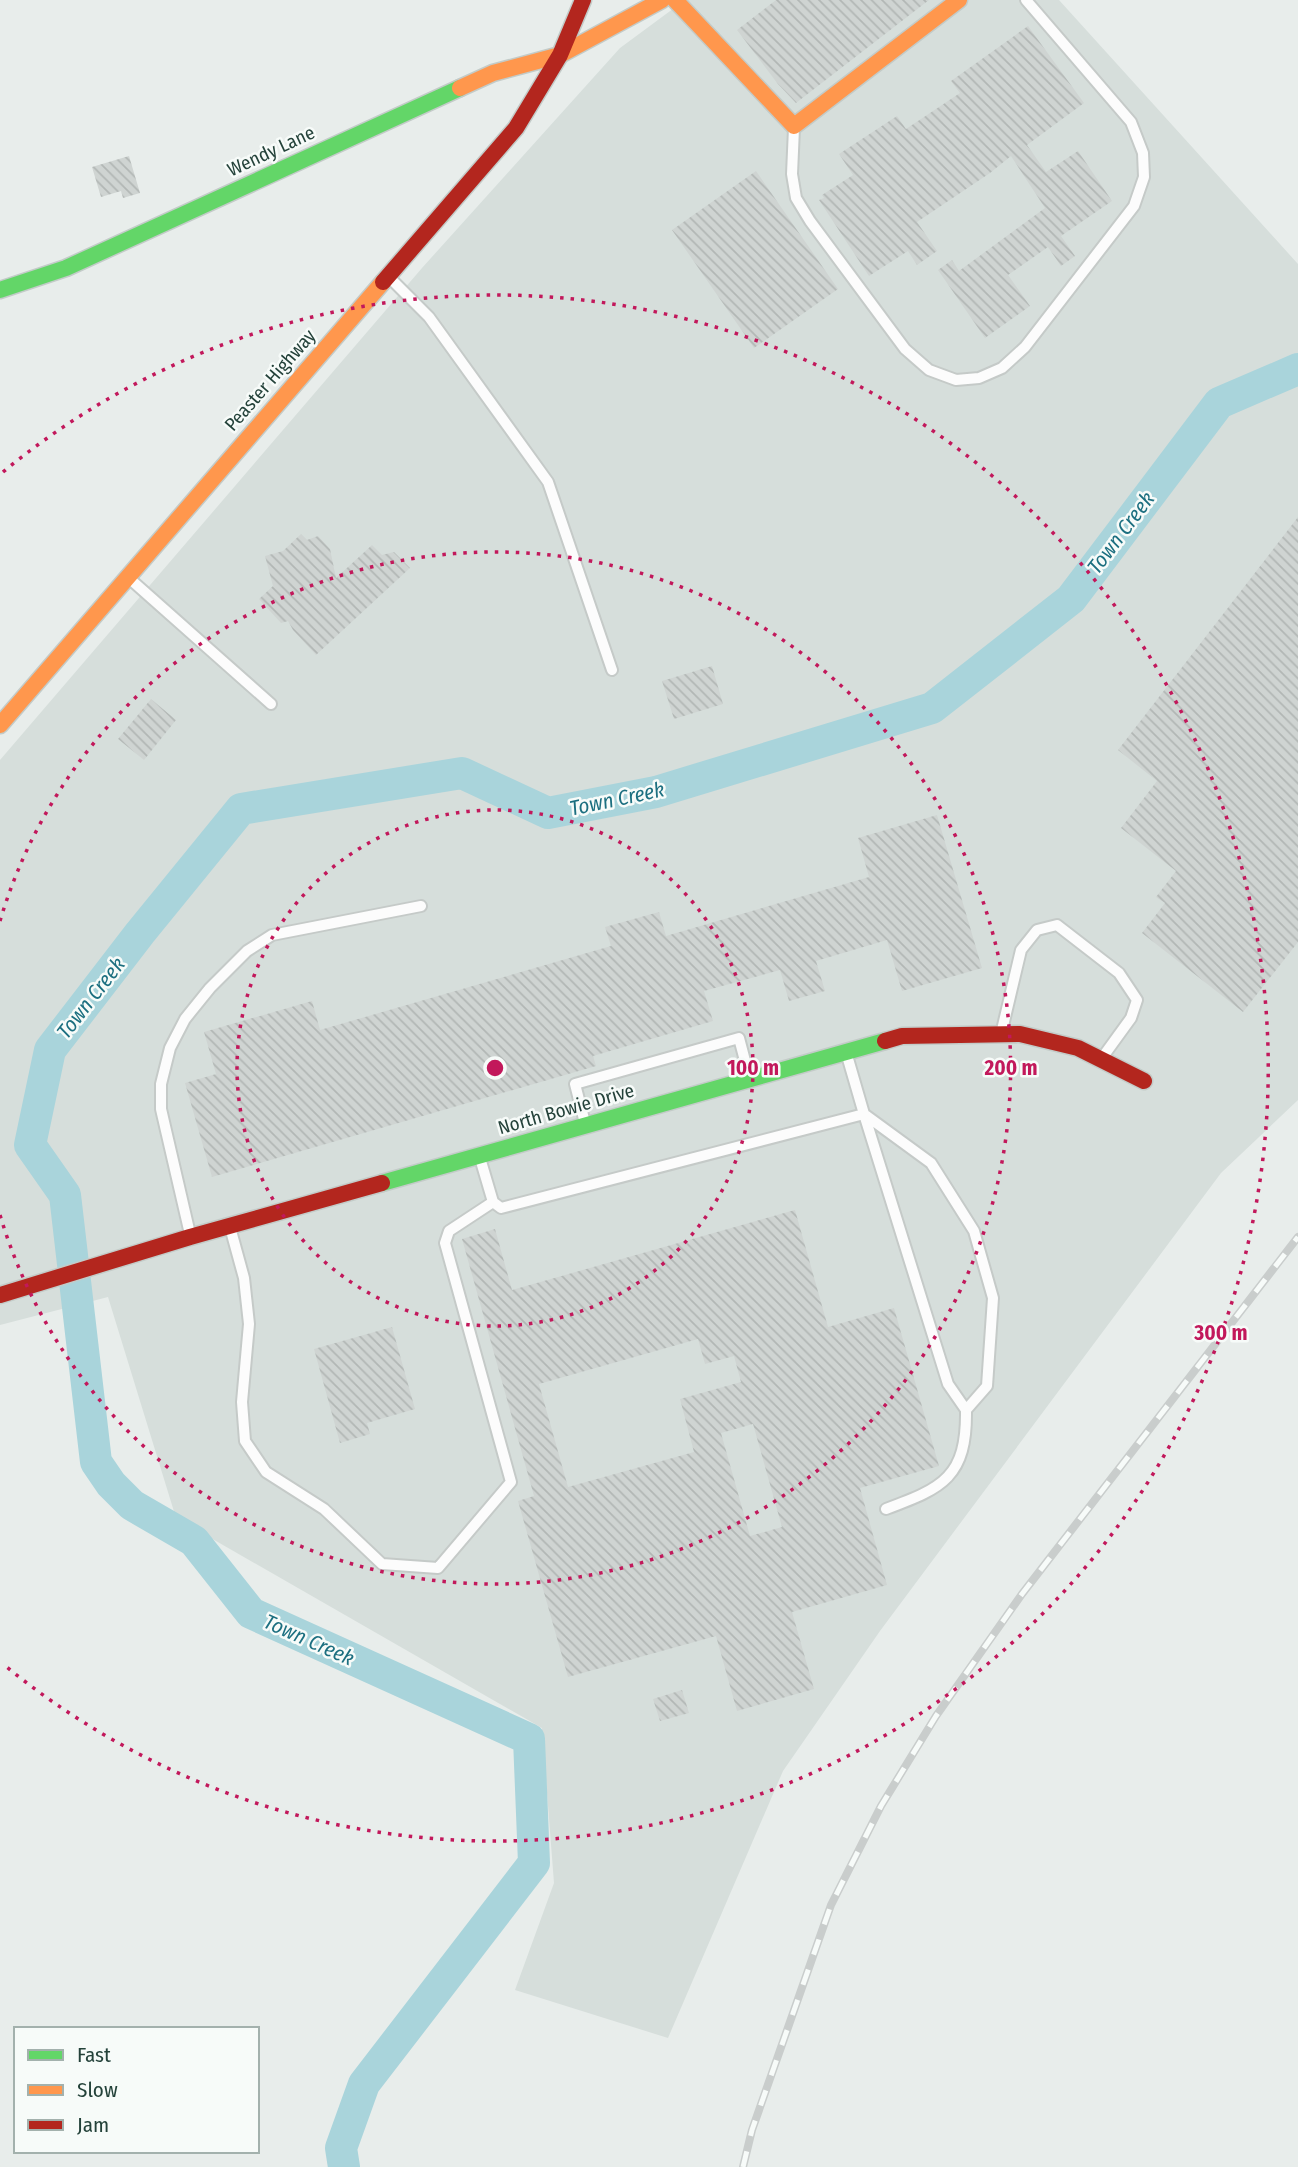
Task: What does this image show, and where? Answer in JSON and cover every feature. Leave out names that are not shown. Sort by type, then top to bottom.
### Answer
[{"type":"street","name":"Peaster Highway","points":[[0,725],[516,128],[560,55],[583,0]]},
{"type":"street","name":"Wendy Lane","points":[[0,290],[66,268],[493,73],[560,55],[662,0]]},
{"type":"street","points":[[675,0],[794,126],[959,0]]},
{"type":"street","name":"North Bowie Drive","points":[[0,1294],[190,1237],[902,1036],[1020,1034],[1078,1048],[1144,1082]]},
{"type":"lane","points":[[794,126],[792,174],[796,198],[905,349],[929,370],[956,380],[979,378],[1002,368],[1025,347],[1110,240],[1134,206],[1144,177],[1143,153],[1131,122],[1026,0]]},
{"type":"lane","points":[[388,276],[429,317],[548,482],[612,670]]},
{"type":"lane","points":[[128,577],[271,704]]},
{"type":"lane","points":[[190,1237],[161,1110],[161,1084],[170,1048],[185,1019],[210,988],[247,951],[272,935],[421,905]]},
{"type":"lane","points":[[1001,1034],[1021,950],[1037,930],[1057,925],[1119,973],[1137,1000],[1131,1018],[1101,1058]]},
{"type":"lane","points":[[586,1125],[575,1084],[739,1038],[749,1079]]},
{"type":"lane","points":[[845,1052],[948,1384],[966,1410],[966,1435],[959,1462],[944,1481],[927,1494],[886,1509]]},
{"type":"lane","points":[[479,1155],[493,1202],[501,1208],[864,1114]]},
{"type":"lane","points":[[864,1114],[931,1163],[974,1231],[993,1298],[988,1386],[966,1410]]},
{"type":"lane","points":[[229,1226],[244,1278],[249,1324],[242,1402],[244,1441],[266,1472],[324,1509],[382,1564],[438,1568],[511,1482],[445,1243],[449,1231],[493,1202]]},
{"type":"shaded area","points":[[685,0],[1059,0],[1298,264],[1298,1100],[1221,1173],[880,1631],[783,1771],[668,2038],[515,1990],[554,1883],[542,1728],[176,1518],[108,1297],[0,1325],[0,760],[422,268],[620,48]]},
{"type":"building","points":[[776,0],[929,0],[796,103],[737,30]]},
{"type":"building","points":[[1028,26],[1084,103],[1027,145],[1046,172],[1078,151],[1112,201],[1061,236],[1075,256],[1061,266],[1048,247],[1008,275],[1030,306],[985,338],[938,270],[952,260],[959,271],[1045,208],[1011,156],[917,222],[937,251],[917,265],[908,251],[869,276],[819,200],[824,198],[822,195],[853,175],[839,154],[897,116],[906,129],[960,93],[951,81]]},
{"type":"building","points":[[129,156],[140,193],[123,198],[121,191],[101,197],[92,167]]},
{"type":"building","points":[[756,171],[838,289],[754,348],[672,230]]},
{"type":"building","points":[[1298,517],[1298,942],[1243,1012],[1142,933],[1165,903],[1156,897],[1176,871],[1121,828],[1157,781],[1118,750]]},
{"type":"building","points":[[301,534],[307,540],[318,536],[330,549],[336,578],[372,545],[382,555],[394,552],[410,568],[316,655],[288,621],[281,623],[259,599],[273,586],[265,556],[283,551]]},
{"type":"building","points":[[712,666],[723,704],[674,719],[662,681]]},
{"type":"building","points":[[151,699],[176,720],[144,760],[118,739]]},
{"type":"building","points":[[937,815],[982,968],[902,991],[887,940],[816,961],[825,991],[789,1001],[780,970],[704,991],[713,1021],[593,1056],[596,1066],[212,1177],[185,1083],[216,1074],[204,1032],[312,1001],[320,1030],[611,946],[605,927],[659,912],[666,936],[869,877],[858,838]]},
{"type":"building","points":[[795,1210],[828,1327],[894,1308],[939,1466],[860,1488],[887,1585],[792,1612],[814,1689],[737,1711],[716,1636],[568,1677],[518,1501],[534,1496],[462,1239],[495,1229],[512,1290]],"holes":[[[698,1339],[705,1364],[734,1356],[741,1382],[680,1399],[694,1452],[568,1487],[539,1384]],[[753,1424],[782,1527],[750,1536],[721,1433]]]},
{"type":"building","points":[[392,1327],[415,1409],[367,1423],[370,1434],[340,1443],[314,1349]]},
{"type":"building","points":[[682,1690],[689,1713],[660,1721],[653,1699]]},
{"type":"waterway","name":"Town Creek","points":[[344,2167],[341,2148],[364,2084],[534,1863],[529,1739],[251,1613],[194,1541],[132,1505],[111,1484],[96,1462],[65,1195],[30,1145],[50,1050],[140,933],[241,809],[462,773],[548,813],[656,792],[932,708],[1071,599],[1219,403],[1298,369]]},
{"type":"railway","points":[[743,2167],[752,2130],[831,1905],[881,1806],[936,1716],[1022,1594],[1298,1237]]},
{"type":"traffic: fast","points":[[0,290],[66,268],[460,88]]},
{"type":"traffic: fast","points":[[382,1183],[885,1041]]},
{"type":"traffic: slow","points":[[460,88],[493,73],[560,55],[662,0]]},
{"type":"traffic: slow","points":[[675,0],[794,126],[959,0]]},
{"type":"traffic: slow","points":[[0,725],[383,282]]},
{"type":"traffic: jam","points":[[383,282],[516,128],[560,55],[583,0]]},
{"type":"traffic: jam","points":[[885,1041],[902,1036],[1020,1034],[1078,1048],[1144,1081]]},
{"type":"traffic: jam","points":[[0,1295],[190,1237],[382,1183]]}]
